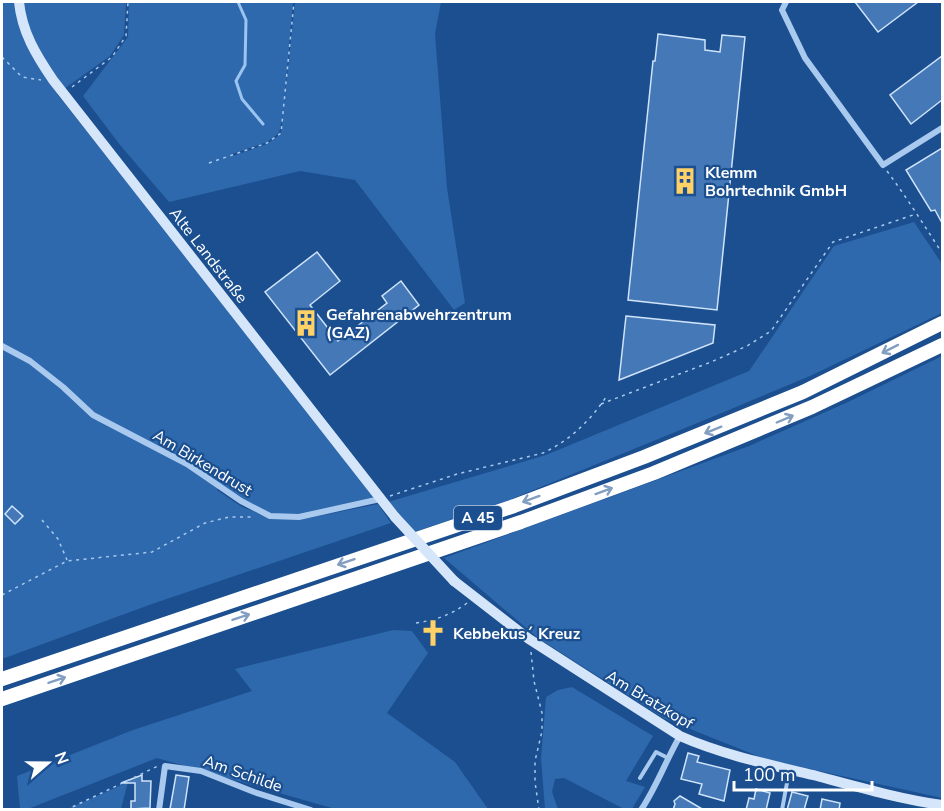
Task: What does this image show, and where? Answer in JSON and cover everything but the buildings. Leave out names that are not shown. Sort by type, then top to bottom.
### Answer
[{"type":"highway","name":"A 45","points":[[2,680],[514,506],[644,457],[803,392],[942,323]]},
{"type":"highway","name":"A 45","points":[[2,699],[510,526],[643,477],[802,411],[942,345]]},
{"type":"street","name":"Alte Landstraße","points":[[19,2],[24,29],[35,53],[52,80],[395,517]]},
{"type":"street","points":[[786,2],[782,10],[806,58],[883,165],[942,128]]},
{"type":"street","name":"Am Birkendrust","points":[[2,346],[30,361],[93,415],[187,464],[241,501],[270,516],[298,517],[380,499]]},
{"type":"street","name":"Am Bratzkopf","points":[[395,517],[454,580],[529,639],[680,736],[699,745],[790,770],[942,805]]},
{"type":"street","points":[[642,809],[680,736]]},
{"type":"street","points":[[159,810],[165,766]]},
{"type":"street","name":"Am Schilde","points":[[165,766],[201,771],[254,792],[311,810]]},
{"type":"lane","points":[[640,778],[656,752],[668,758]]},
{"type":"lane","points":[[782,810],[790,770]]},
{"type":"path","points":[[63,93],[112,57],[126,36],[128,2]]},
{"type":"path","points":[[209,163],[267,142],[280,133],[294,2]]},
{"type":"path","points":[[2,57],[22,77],[52,80]]},
{"type":"path","points":[[883,165],[913,205],[916,214],[942,253]]},
{"type":"path","points":[[601,405],[711,362],[755,341],[771,331],[833,242],[916,214]]},
{"type":"path","points":[[380,499],[457,474],[552,449],[584,425],[606,397]]},
{"type":"path","points":[[2,595],[67,561],[152,552],[205,523],[229,517],[270,516]]},
{"type":"path","points":[[42,520],[58,539],[67,561]]},
{"type":"path","points":[[416,623],[443,617],[468,602]]},
{"type":"path","points":[[529,639],[534,681],[542,713],[542,731],[535,761],[539,810]]},
{"type":"path","points":[[66,810],[160,765],[165,766]]},
{"type":"shaded area","points":[[2,2],[126,2],[124,35],[110,56],[57,94],[374,497],[298,515],[270,514],[219,487],[217,490],[242,507],[269,517],[299,520],[378,504],[391,523],[152,604],[2,659]]},
{"type":"shaded area","points":[[129,2],[293,2],[283,115],[279,133],[267,142],[232,154],[233,156],[267,144],[281,134],[295,2],[441,2],[435,34],[447,188],[465,303],[454,310],[355,180],[300,171],[169,202],[120,145],[83,96],[128,37]]},
{"type":"shaded area","points":[[914,222],[942,264],[942,313],[810,376],[509,500],[414,532],[388,502],[546,455],[749,371],[834,246]]},
{"type":"shaded area","points":[[942,356],[942,798],[765,759],[665,719],[538,638],[444,558],[749,446],[848,402]]},
{"type":"shaded area","points":[[393,630],[412,631],[428,653],[387,713],[455,762],[488,809],[335,809],[157,758],[28,809],[20,809],[17,776],[133,730],[252,691],[235,669]]},
{"type":"shaded area","points":[[572,687],[653,736],[626,781],[645,787],[632,809],[624,809],[564,778],[555,779],[552,792],[558,809],[545,809],[541,758],[546,697],[558,690]]},
{"type":"shaded area","points":[[128,782],[121,809],[68,809]]},
{"type":"waterway","points":[[238,2],[246,20],[245,65],[236,81],[242,99],[263,124]]},
{"type":"place","name":"Klemm Bohrtechnik GmbH","points":[[685,181]]},
{"type":"place","name":"Gefahrenabwehrzentrum (GAZ)","points":[[306,323]]},
{"type":"place","name":"Kebbekus´ Kreuz","points":[[433,633]]}]
